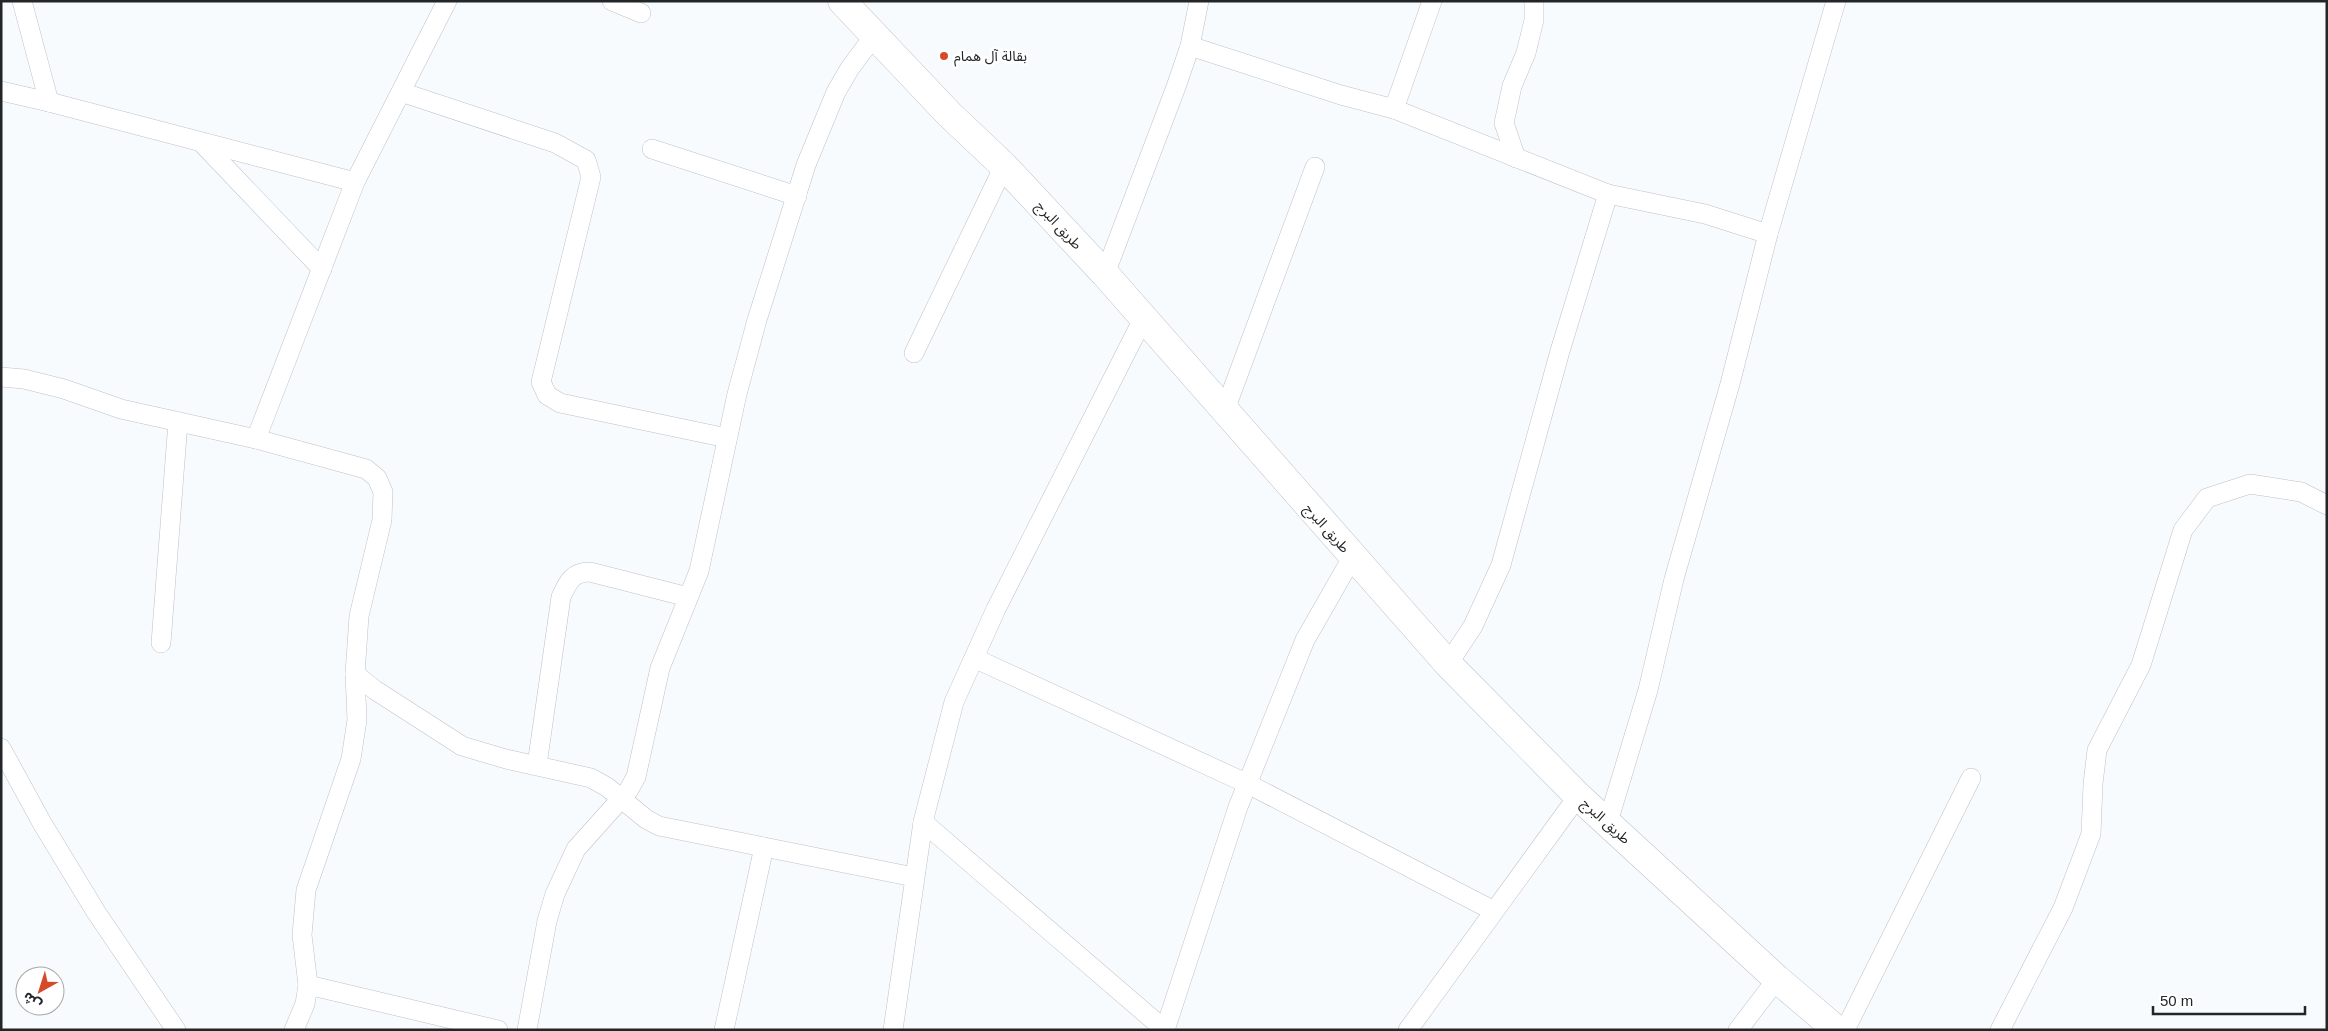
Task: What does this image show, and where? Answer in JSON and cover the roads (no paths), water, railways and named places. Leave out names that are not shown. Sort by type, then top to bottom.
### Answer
[{"type":"street","points":[[22,1],[49,102]]},
{"type":"street","points":[[256,439],[355,182],[448,1]]},
{"type":"street","points":[[612,1],[641,13]]},
{"type":"street","name":"طريق البرج","points":[[842,1],[949,114],[1004,166],[1144,317],[1448,664],[1578,796],[1777,979],[1837,1030]]},
{"type":"street","points":[[1104,274],[1190,46],[1199,1]]},
{"type":"street","points":[[1394,109],[1432,1]]},
{"type":"street","points":[[1516,158],[1504,123],[1512,86],[1526,54],[1534,20],[1534,1]]},
{"type":"street","points":[[1608,822],[1648,690],[1674,579],[1730,384],[1768,234],[1836,1]]},
{"type":"street","points":[[527,1030],[547,921],[555,894],[576,849],[622,798],[636,777],[660,668],[699,571],[737,394],[757,320],[796,196],[824,117],[836,92],[850,68],[874,36]]},
{"type":"street","points":[[1190,46],[1341,95],[1394,109],[1608,194],[1705,214],[1768,234]]},
{"type":"street","points":[[1,91],[355,182]]},
{"type":"street","points":[[401,92],[555,143],[586,160],[591,177],[541,382],[547,395],[560,403],[728,438]]},
{"type":"street","points":[[201,142],[322,269]]},
{"type":"street","points":[[652,149],[796,196]]},
{"type":"street","points":[[914,353],[1004,166]]},
{"type":"street","points":[[1225,410],[1315,167]]},
{"type":"street","points":[[1448,664],[1473,626],[1501,564],[1560,351],[1608,194]]},
{"type":"street","points":[[893,1030],[923,822],[954,702],[996,609],[1144,317]]},
{"type":"street","points":[[1,377],[24,379],[64,389],[121,408],[256,439],[366,469],[376,478],[383,492],[382,520],[359,616],[355,674],[357,720],[351,759],[306,890],[302,935],[308,985],[305,1004],[294,1030]]},
{"type":"street","points":[[162,643],[178,422]]},
{"type":"street","points":[[2000,1030],[2063,908],[2091,834],[2093,784],[2097,750],[2141,666],[2183,530],[2207,498],[2250,484],[2301,492],[2327,505]]},
{"type":"street","points":[[923,822],[1165,1030],[1248,784],[1305,640],[1353,556]]},
{"type":"street","points":[[537,766],[561,597],[570,579],[579,572],[590,572],[688,597]]},
{"type":"street","points":[[974,658],[1248,784],[1494,910]]},
{"type":"street","points":[[355,674],[382,695],[462,746],[591,778],[622,798],[646,819],[659,826],[914,877]]},
{"type":"street","points":[[1,748],[42,823],[96,912],[176,1030]]},
{"type":"street","points":[[1845,1030],[1971,778]]},
{"type":"street","points":[[1408,1030],[1578,796]]},
{"type":"street","points":[[724,1030],[764,847]]},
{"type":"street","points":[[1738,1030],[1777,979]]},
{"type":"street","points":[[308,985],[498,1030]]},
{"type":"place","name":"بقالة آل همام","points":[[944,56]]}]
